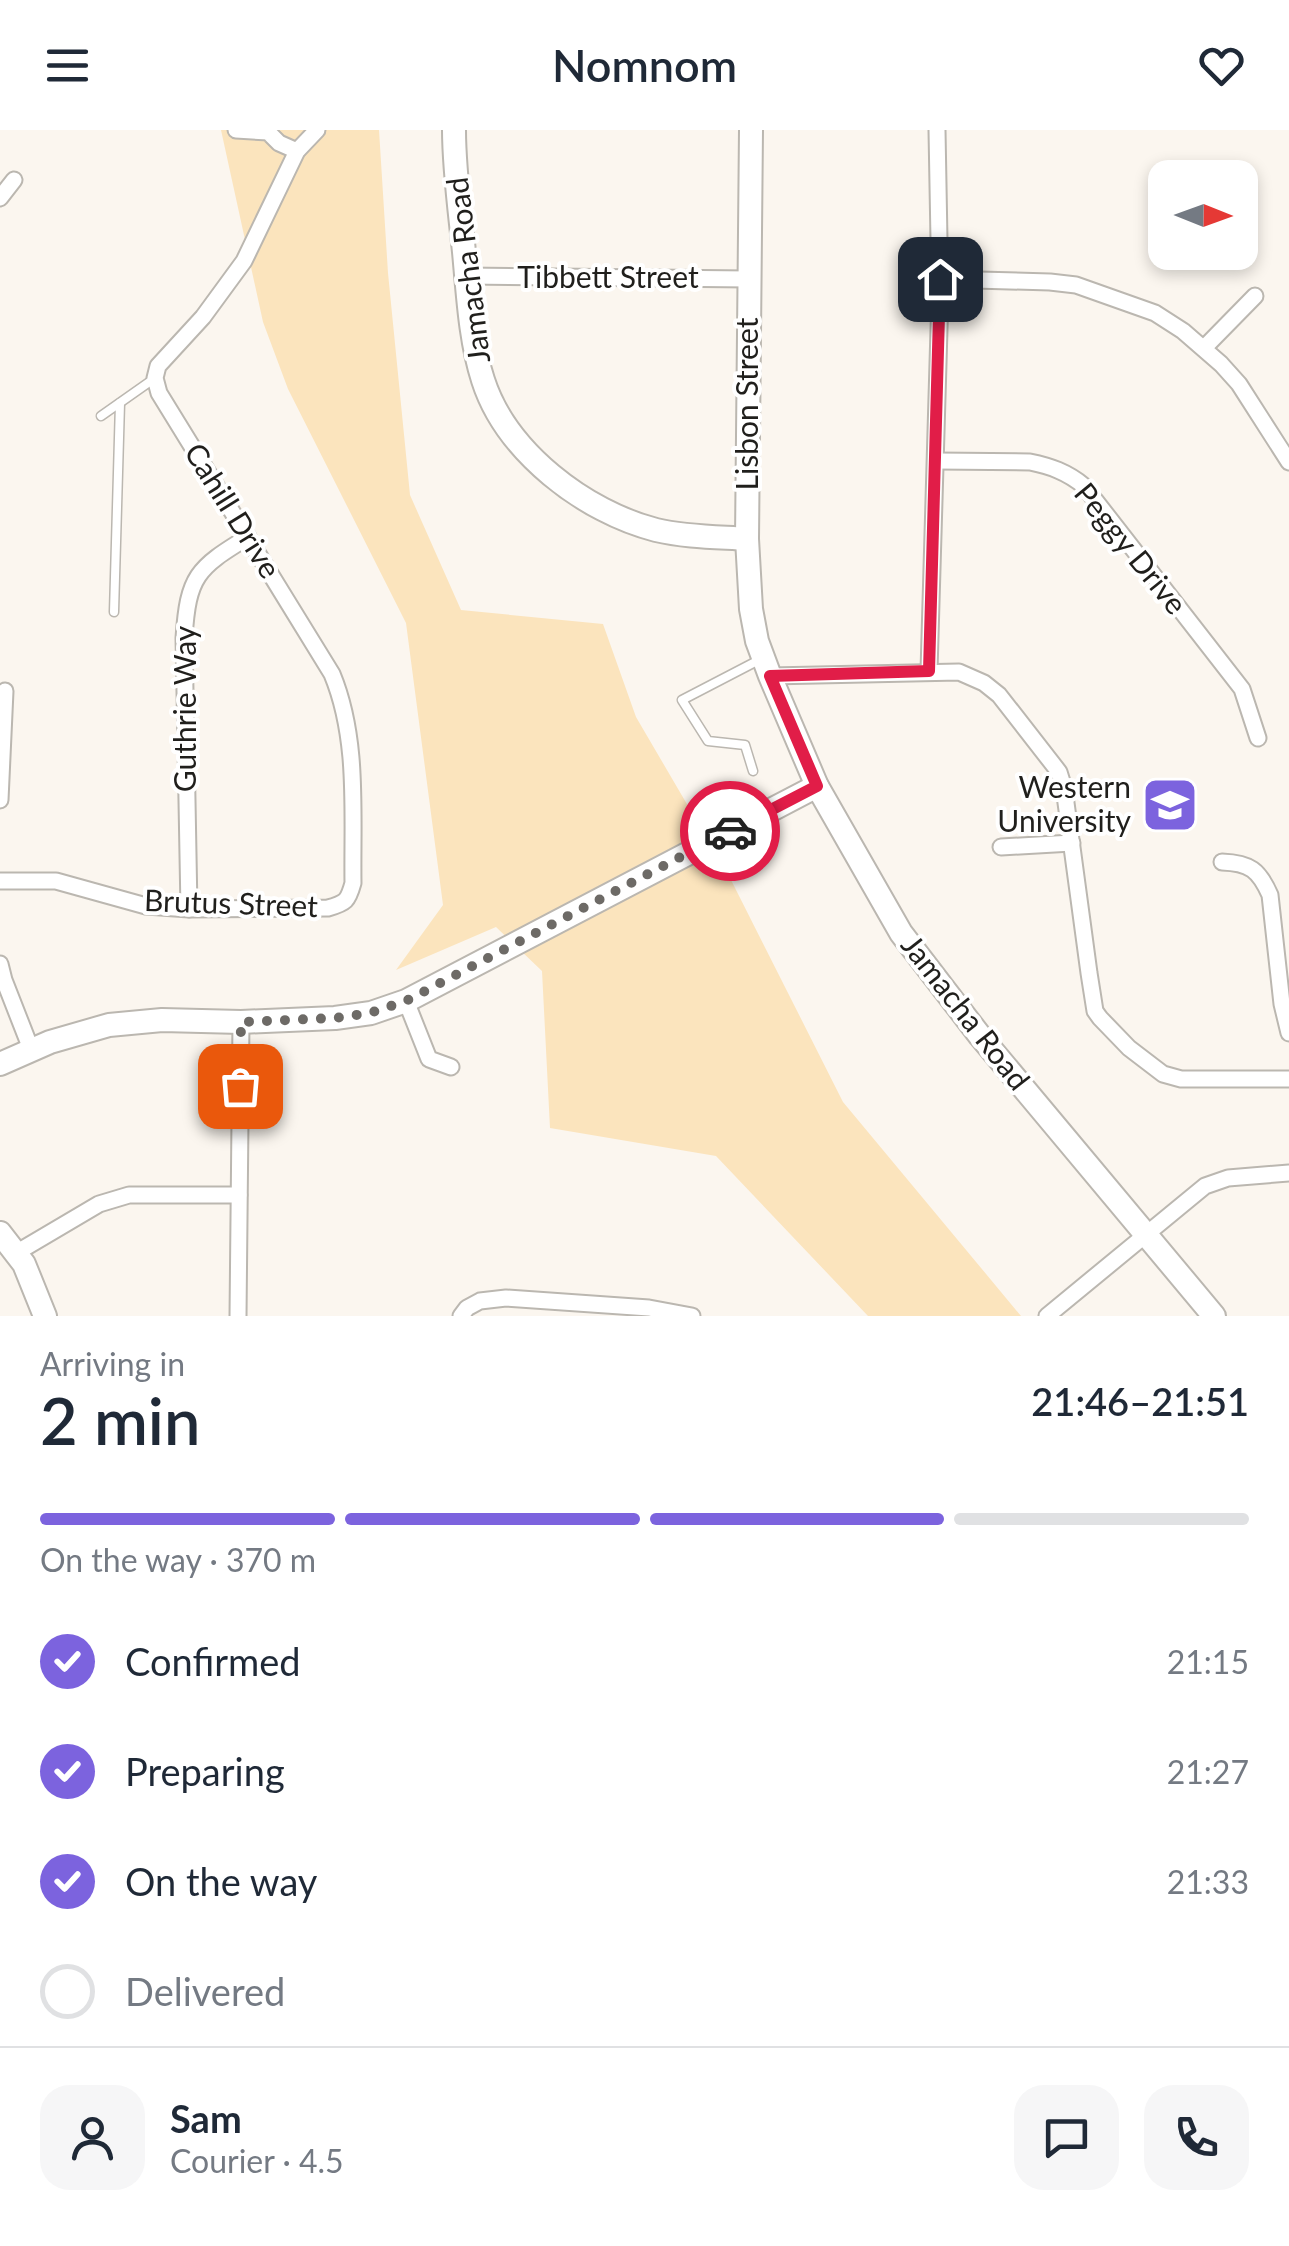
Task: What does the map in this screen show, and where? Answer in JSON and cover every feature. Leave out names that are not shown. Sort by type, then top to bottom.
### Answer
[{"type":"main road","name":"Jamacha Road","points":[[454,130],[474,341],[483,382],[510,429],[545,470],[597,507],[636,524],[676,534],[747,539]]},
{"type":"main road","name":"Lisbon Street","points":[[751,130],[747,539],[752,609],[766,667]]},
{"type":"main road","name":"Jamacha Road","points":[[766,667],[817,786],[901,933],[980,1036],[1214,1316]]},
{"type":"main road","points":[[0,1064],[31,1048],[109,1025],[162,1020],[335,1018],[370,1013],[406,1001],[817,786]]},
{"type":"main road","points":[[0,1233],[30,1276],[44,1316]]},
{"type":"street","points":[[236,130],[268,132],[296,151]]},
{"type":"street","points":[[155,378],[161,360],[203,316],[244,261],[296,151],[317,130]]},
{"type":"street","points":[[929,671],[940,279],[937,130]]},
{"type":"street","points":[[0,198],[14,180]]},
{"type":"street","name":"Tibbett Street","points":[[466,276],[749,279]]},
{"type":"street","points":[[940,279],[1076,285],[1155,313],[1204,348],[1239,384],[1289,462]]},
{"type":"street","points":[[1204,348],[1255,296]]},
{"type":"street","name":"Cahill Drive","points":[[155,378],[159,394],[332,674],[342,702],[351,751],[353,883],[344,903]]},
{"type":"street","name":"Peggy Drive","points":[[936,461],[1044,464],[1084,486],[1242,689],[1258,738]]},
{"type":"street","name":"Guthrie Way","points":[[188,909],[186,605],[196,578],[211,560],[248,537]]},
{"type":"street","points":[[766,667],[958,672],[992,689],[1059,772],[1095,1010],[1100,1018],[1129,1048],[1163,1074],[1182,1079],[1289,1079]]},
{"type":"street","points":[[0,800],[4,691]]},
{"type":"street","points":[[1001,847],[1072,844]]},
{"type":"street","points":[[1222,862],[1252,868],[1270,895],[1289,1033]]},
{"type":"street","name":"Brutus Street","points":[[0,881],[56,881],[146,906],[188,909],[328,908],[344,903]]},
{"type":"street","points":[[0,964],[31,1048]]},
{"type":"street","points":[[406,1001],[429,1059],[451,1067]]},
{"type":"street","points":[[238,1316],[241,1022]]},
{"type":"street","points":[[1047,1316],[1205,1186],[1228,1178],[1289,1173]]},
{"type":"street","points":[[16,1252],[98,1204],[129,1195],[239,1195]]},
{"type":"street","points":[[461,1316],[480,1301],[506,1298],[649,1308],[692,1316]]},
{"type":"lane","points":[[101,416],[155,378]]},
{"type":"lane","points":[[114,612],[120,403]]},
{"type":"lane","points":[[754,772],[745,745],[708,741],[682,700],[766,667]]},
{"type":"shaded area","points":[[221,130],[379,130],[388,273],[410,495],[461,610],[603,624],[636,717],[729,876],[843,1102],[1021,1316],[868,1316],[716,1156],[550,1128],[542,971],[496,927],[396,970],[443,905],[406,623],[288,389],[263,322]]},
{"type":"way so far","points":[[240,1086],[241,1022],[335,1018],[370,1013],[406,1001],[730,831]]},
{"type":"place","name":"Western University","points":[[1170,805]]},
{"type":"route","points":[[730,831],[817,786],[770,676],[929,671],[940,279]]}]
